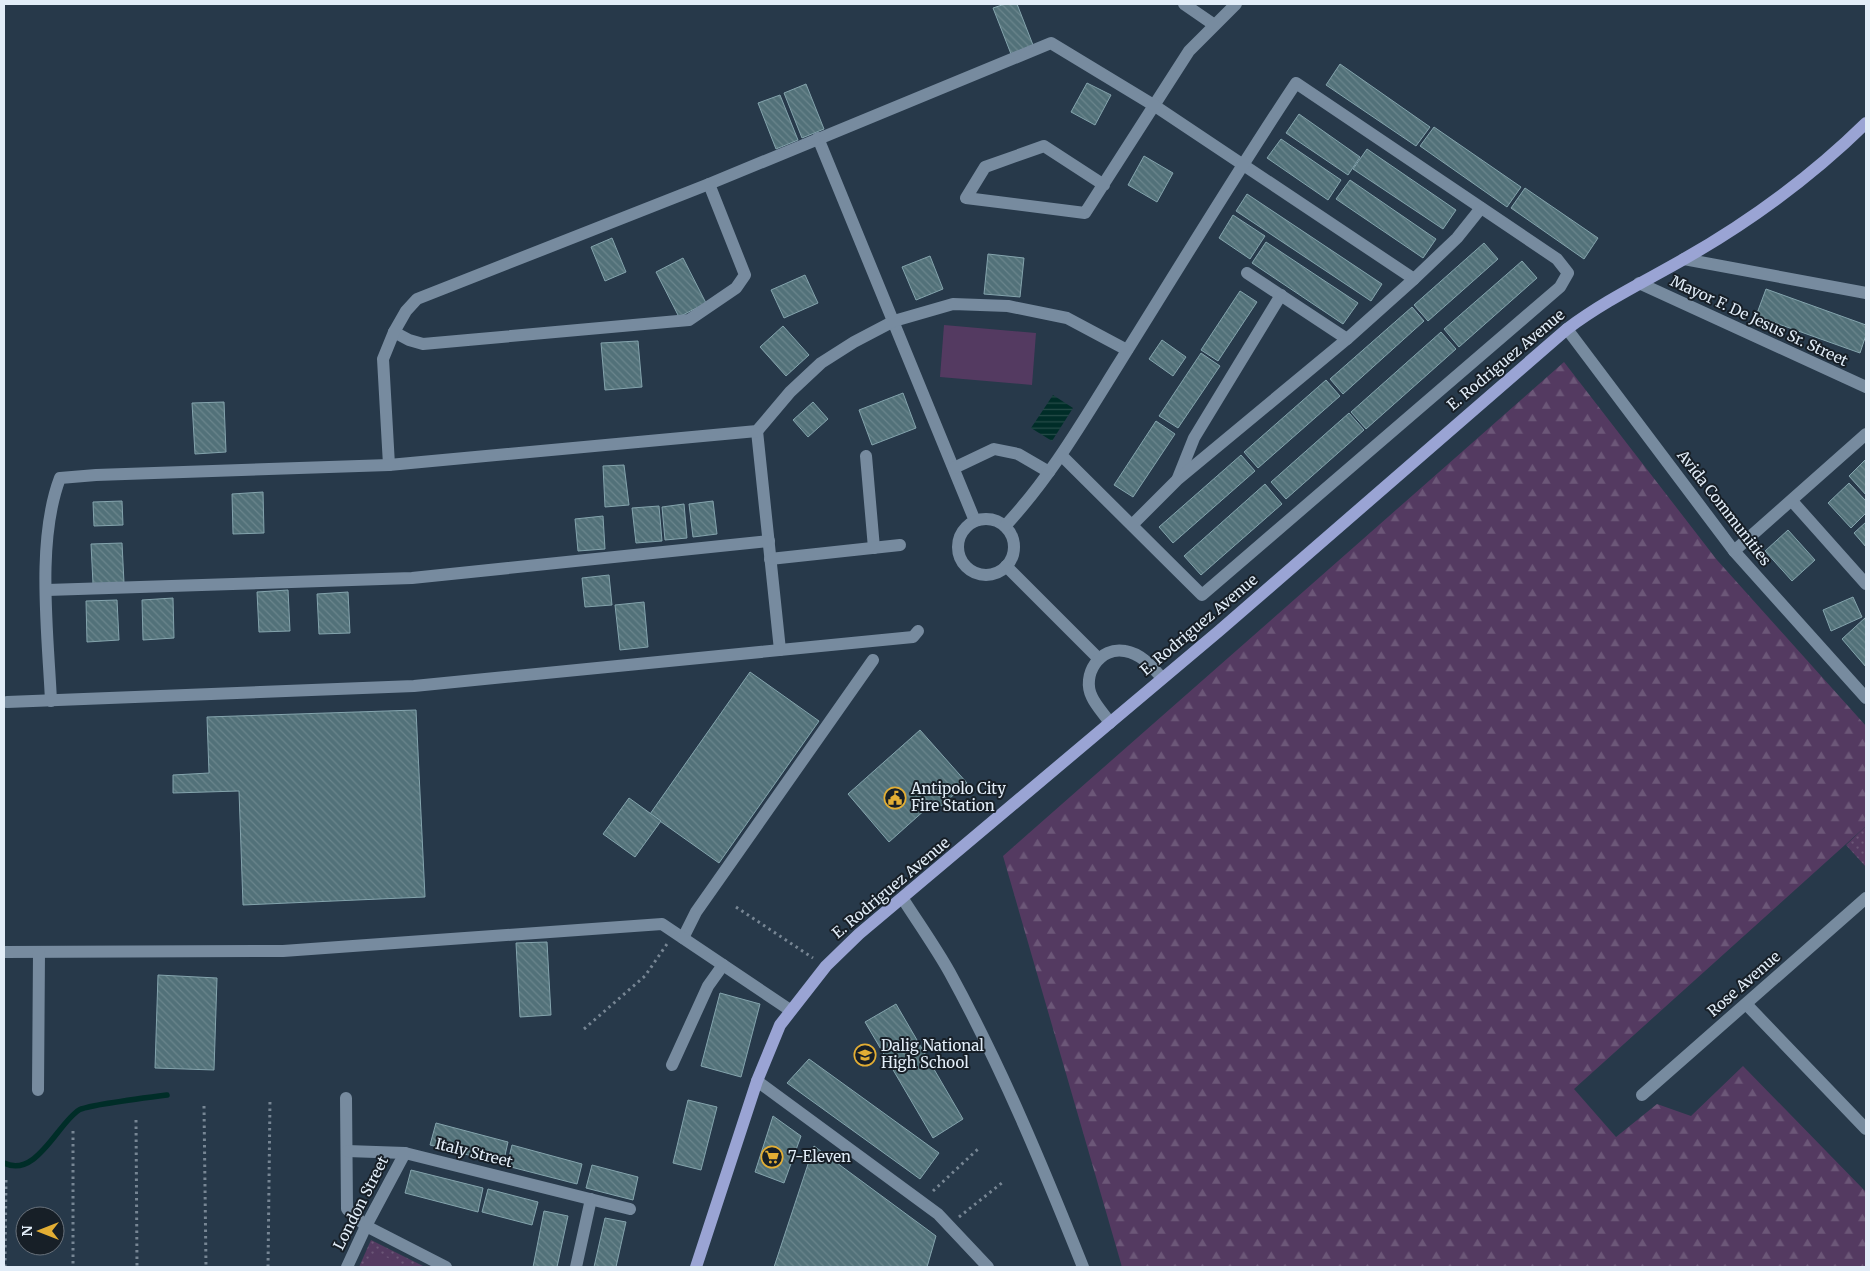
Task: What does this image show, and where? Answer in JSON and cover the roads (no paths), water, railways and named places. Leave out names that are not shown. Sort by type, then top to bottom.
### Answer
[{"type":"main road","name":"E. Rodriguez Avenue","points":[[696,1267],[768,1052],[790,1010],[826,966],[859,934],[903,900],[1567,329],[1588,313],[1684,259],[1759,210],[1800,181],[1866,123]]},
{"type":"street","points":[[1184,4],[1213,24]]},
{"type":"street","points":[[1104,185],[1044,146],[985,167],[966,198],[1085,213],[1104,185],[1155,106],[1189,51],[1213,24],[1236,4]]},
{"type":"street","points":[[389,465],[383,358],[394,332],[406,311],[417,300],[708,184],[1051,43],[1155,106],[1414,279]]},
{"type":"street","points":[[1005,526],[1023,508],[1061,455],[1243,164],[1296,84],[1557,259],[1568,273],[1560,287],[1202,595],[1061,455]]},
{"type":"street","points":[[818,138],[975,521]]},
{"type":"street","points":[[394,332],[409,340],[423,344],[689,320],[736,288],[745,275],[708,184]]},
{"type":"street","points":[[1132,525],[1177,480],[1347,339],[1414,279],[1457,238],[1481,208]]},
{"type":"street","points":[[1684,259],[1866,292]]},
{"type":"street","points":[[1247,272],[1347,339]]},
{"type":"street","name":"Mayor F. De Jesus Sr. Street","points":[[1639,283],[1866,387]]},
{"type":"street","points":[[1177,480],[1194,438],[1281,295]]},
{"type":"street","points":[[51,701],[47,544],[55,492],[60,478],[96,475],[389,465],[757,431],[790,392],[821,363],[854,342],[894,322],[953,304],[1008,306],[1067,318],[1127,350]]},
{"type":"street","name":"Avida Communities","points":[[1567,329],[1734,551],[1866,698]]},
{"type":"street","points":[[757,431],[780,650]]},
{"type":"street","points":[[1734,551],[1866,434]]},
{"type":"street","points":[[954,468],[994,449],[1018,454],[1049,472]]},
{"type":"street","points":[[866,456],[874,548]]},
{"type":"street","points":[[1792,501],[1866,584]]},
{"type":"street","points":[[991,519],[1005,526],[1014,543],[1013,555],[1006,566],[994,573],[988,574],[974,572],[963,563],[959,550],[960,536],[969,525],[975,521],[991,519]]},
{"type":"street","points":[[47,590],[412,578],[768,541]]},
{"type":"street","points":[[770,559],[900,546]]},
{"type":"street","points":[[1006,566],[1098,658]]},
{"type":"street","points":[[7,702],[414,686],[913,637],[918,631]]},
{"type":"street","points":[[1110,723],[1092,697],[1089,686],[1091,672],[1098,658],[1110,650],[1125,650],[1145,660],[1162,678]]},
{"type":"street","points":[[679,935],[873,660]]},
{"type":"street","name":"Rose Avenue","points":[[1642,1095],[1866,898]]},
{"type":"street","points":[[903,900],[949,972],[986,1044],[1039,1156],[1083,1267]]},
{"type":"street","points":[[4,952],[282,952],[662,924],[790,1010]]},
{"type":"street","points":[[38,1090],[39,953]]},
{"type":"street","points":[[672,1065],[708,986],[723,965]]},
{"type":"street","points":[[1746,1004],[1866,1129]]},
{"type":"street","points":[[757,1081],[921,1202],[949,1225],[988,1267]]},
{"type":"street","points":[[346,1098],[347,1208],[366,1226],[446,1267]]},
{"type":"street","name":"Italy Street","points":[[347,1151],[405,1153],[630,1209]]},
{"type":"street","name":"London Street","points":[[347,1267],[366,1226],[405,1153]]},
{"type":"street","points":[[576,1267],[591,1199]]},
{"type":"waterway","points":[[4,1163],[16,1166],[36,1157],[79,1110],[167,1095]]},
{"type":"place","name":"Antipolo City Fire Station","points":[[895,798]]},
{"type":"place","name":"Dalig National High School","points":[[865,1055]]},
{"type":"place","name":"7-Eleven","points":[[772,1157]]}]
